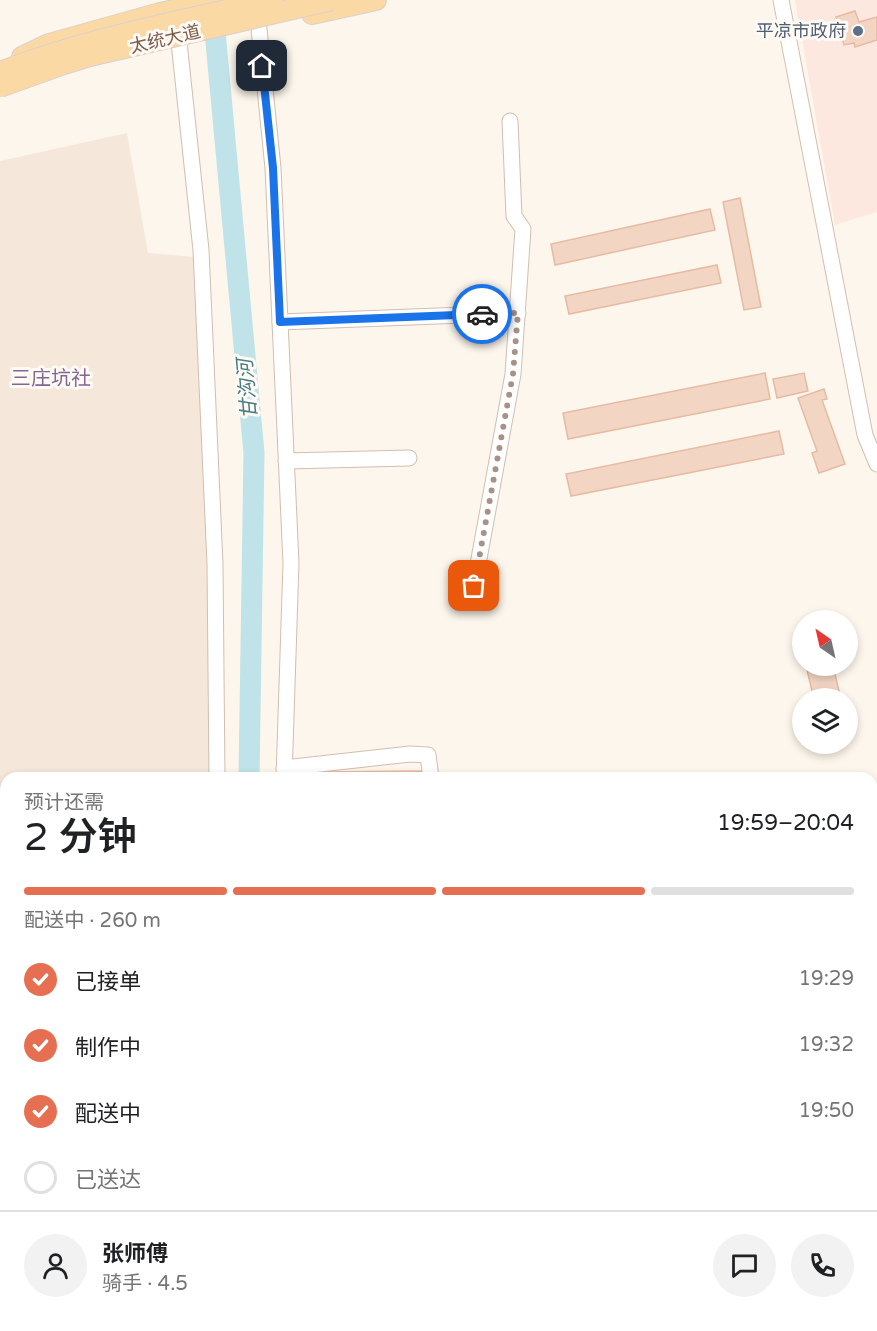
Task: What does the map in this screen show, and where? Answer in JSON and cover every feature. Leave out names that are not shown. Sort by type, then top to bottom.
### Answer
[{"type":"main road","points":[[0,70],[50,44],[160,13],[221,0]]},
{"type":"main road","name":"太统大道","points":[[0,70],[87,43],[271,0]]},
{"type":"main road","name":"太统大道","points":[[0,87],[61,64],[90,56],[332,0]]},
{"type":"main road","points":[[0,87],[60,68],[376,0]]},
{"type":"street","points":[[256,0],[249,27],[273,168],[291,563],[284,772]]},
{"type":"street","points":[[781,0],[877,464]]},
{"type":"street","points":[[187,41],[201,250],[215,564],[217,772]]},
{"type":"street","points":[[474,586],[513,374],[518,313],[523,229],[514,216],[510,121]]},
{"type":"street","points":[[280,322],[518,313]]},
{"type":"street","points":[[286,460],[409,458]]},
{"type":"street","points":[[291,772],[410,754],[428,755],[430,772]]},
{"type":"shaded area","points":[[795,0],[877,0],[877,212],[835,225]]},
{"type":"shaded area","name":"三庄坑社","points":[[127,133],[148,253],[194,257],[206,359],[217,772],[0,772],[0,161]]},
{"type":"building","name":"平凉市政府","points":[[855,11],[859,22],[877,17],[877,40],[855,47],[854,43],[844,45],[836,17]]},
{"type":"building","points":[[740,198],[761,307],[744,310],[723,202]]},
{"type":"building","points":[[710,209],[715,230],[555,265],[551,244]]},
{"type":"building","points":[[717,265],[721,283],[569,314],[565,296]]},
{"type":"building","points":[[765,373],[770,399],[568,439],[563,413]]},
{"type":"building","points":[[804,373],[808,391],[777,398],[773,379]]},
{"type":"building","points":[[824,389],[827,399],[822,400],[845,464],[819,473],[812,453],[817,451],[798,398]]},
{"type":"building","points":[[779,431],[784,454],[571,496],[566,474]]},
{"type":"building","points":[[808,676],[835,676],[838,688],[811,688]]},
{"type":"building","points":[[424,771],[424,772],[314,772]]},
{"type":"waterway","name":"甘沟河","points":[[213,10],[254,453],[249,772]]},
{"type":"way so far","points":[[474,586],[513,374],[518,313],[482,314]]},
{"type":"place","name":"平凉市政府","points":[[858,31]]},
{"type":"district","name":"三庄坑社","points":[[51,379]]},
{"type":"route","points":[[262,66],[273,168],[280,322],[482,314]]}]
